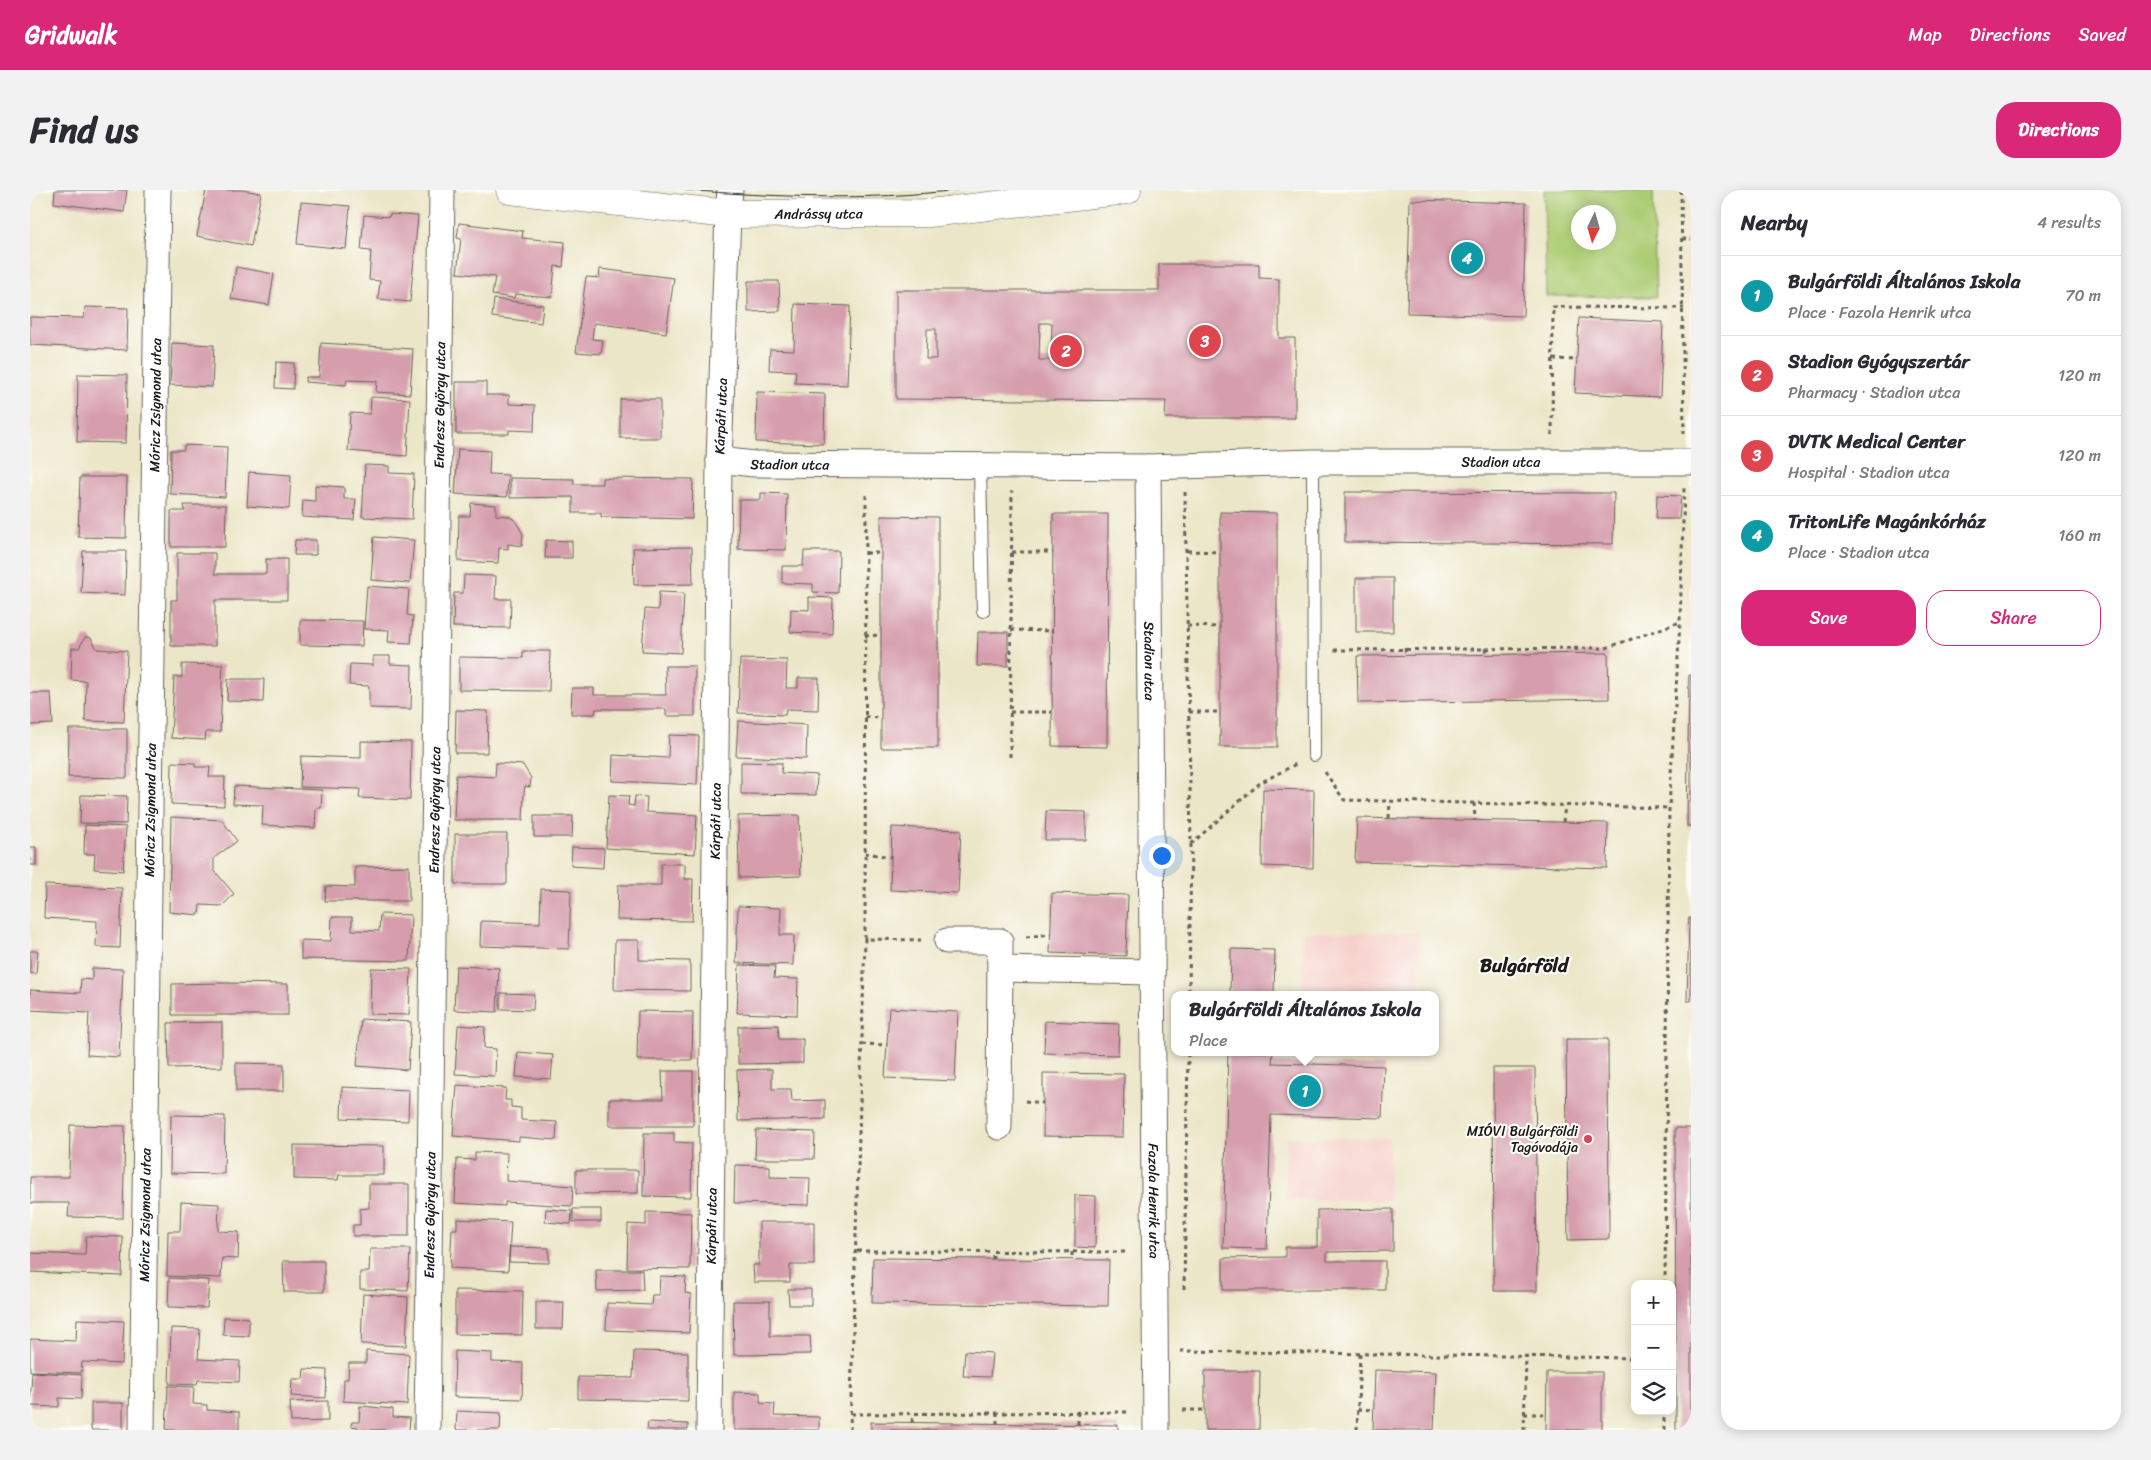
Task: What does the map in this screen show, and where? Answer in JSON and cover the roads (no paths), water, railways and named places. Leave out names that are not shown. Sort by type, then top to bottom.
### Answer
[{"type":"main road","name":"Andrássy utca","points":[[510,190],[929,213],[1127,190]]},
{"type":"street","name":"Móricz Zsigmond utca","points":[[142,1430],[158,190]]},
{"type":"street","name":"Endresz György utca","points":[[427,1430],[442,190]]},
{"type":"street","name":"Kárpáti utca","points":[[709,1430],[719,460],[729,202]]},
{"type":"street","name":"Stadion utca","points":[[719,460],[754,464],[980,467],[1148,467],[1312,462],[1688,462]]},
{"type":"street","name":"Stadion utca","points":[[1148,467],[1151,763]]},
{"type":"street","name":"Fazola Henrik utca","points":[[1151,763],[1156,1421]]},
{"type":"street","points":[[947,941],[1000,941],[999,1127]]},
{"type":"street","points":[[1001,969],[1152,972]]},
{"type":"lane","points":[[1312,462],[1314,755]]},
{"type":"lane","points":[[980,467],[983,611]]},
{"type":"tram line","points":[[685,190],[821,197],[889,196],[957,190]]},
{"type":"place","name":"TritonLife Magánkórház","points":[[1467,258]]},
{"type":"place","name":"DVTK Medical Center","points":[[1205,341]]},
{"type":"place","name":"Stadion Gyógyszertár","points":[[1066,351]]},
{"type":"place","name":"Bulgárföldi Általános Iskola","points":[[1305,1091]]},
{"type":"place","name":"MIÓVI Bulgárföldi Tagóvodája","points":[[1588,1139]]},
{"type":"district","name":"Bulgárföld","points":[[1524,965]]}]
